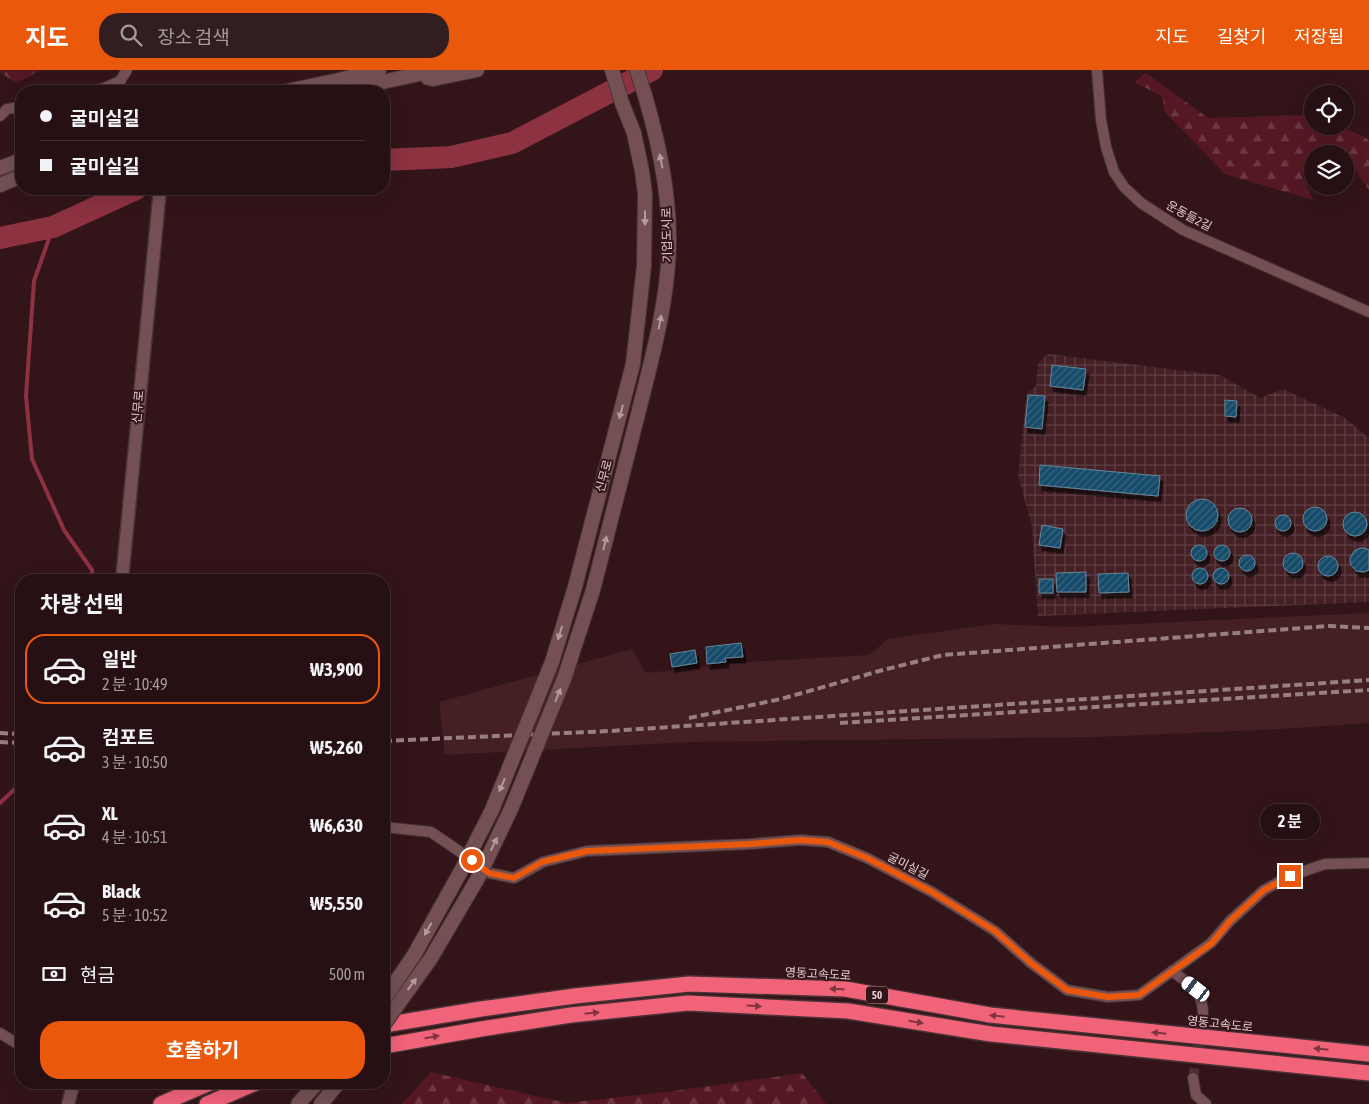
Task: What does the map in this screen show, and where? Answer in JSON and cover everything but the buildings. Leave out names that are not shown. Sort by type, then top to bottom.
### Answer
[{"type":"highway","name":"영동고속도로","points":[[390,1024],[575,996],[698,984],[845,989],[990,1015],[1369,1054]]},
{"type":"highway","name":"50","points":[[390,1045],[572,1015],[688,1003],[848,1011],[991,1034],[1369,1072]]},
{"type":"highway","points":[[161,1104],[196,1089]]},
{"type":"highway","points":[[207,1104],[242,1089]]},
{"type":"main road","points":[[315,85],[379,70]]},
{"type":"main road","points":[[368,85],[438,70]]},
{"type":"main road","points":[[415,75],[433,79],[477,70]]},
{"type":"main road","points":[[604,70],[622,103]]},
{"type":"main road","points":[[612,70],[622,103]]},
{"type":"main road","points":[[637,70],[647,100]]},
{"type":"main road","points":[[647,70],[647,100]]},
{"type":"main road","name":"기업도시로","points":[[647,100],[664,176],[669,243],[661,324],[650,370]]},
{"type":"main road","name":"기업도시로","points":[[622,103],[634,133],[645,194],[644,266],[633,364]]},
{"type":"main road","points":[[0,168],[15,162]]},
{"type":"main road","points":[[0,185],[15,179]]},
{"type":"main road","name":"신무로","points":[[390,990],[414,955],[461,871],[492,810],[552,662],[576,587],[633,364]]},
{"type":"main road","name":"신무로","points":[[390,1016],[431,958],[478,878],[507,817],[564,679],[593,590],[650,370]]},
{"type":"main road","points":[[299,1102],[311,1089]]},
{"type":"main road","points":[[321,1104],[333,1089]]},
{"type":"street","points":[[111,85],[120,81],[127,70]]},
{"type":"street","name":"운동들2길","points":[[1097,70],[1101,120],[1106,147],[1114,172],[1124,186],[1141,203],[1183,230],[1369,312]]},
{"type":"street","points":[[0,116],[7,109],[15,108]]},
{"type":"street","points":[[0,161],[0,168]]},
{"type":"street","name":"신무로","points":[[123,574],[159,195]]},
{"type":"street","points":[[1359,308],[1369,320]]},
{"type":"street","name":"굴미실길","points":[[390,828],[431,832],[489,873],[514,878],[542,862],[587,851],[800,840],[828,842],[867,858],[932,892],[995,931],[1031,963],[1067,990],[1108,997],[1139,995],[1212,943],[1230,921],[1264,890],[1290,876],[1325,864],[1369,863]]},
{"type":"street","points":[[1172,971],[1196,989],[1203,1003],[1203,1014]]},
{"type":"street","points":[[0,1033],[15,1042]]},
{"type":"street","points":[[1193,1078],[1196,1095],[1206,1104]]},
{"type":"street","points":[[68,1104],[72,1089]]},
{"type":"shaded area","points":[[1048,354],[1219,375],[1261,398],[1283,389],[1345,418],[1369,438],[1369,602],[1038,616],[1032,527],[1018,475],[1027,393],[1036,386],[1038,363]]},
{"type":"shaded area","points":[[1369,613],[1369,723],[1096,737],[690,742],[445,755],[439,702],[632,649],[646,673],[750,662],[869,655],[888,639],[994,624],[1069,627]]},
{"type":"green space","points":[[0,70],[41,70],[16,83],[0,72]]},
{"type":"green space","points":[[1146,73],[1208,118],[1304,115],[1304,135],[1354,135],[1354,132],[1365,137],[1369,141],[1369,190],[1354,168],[1354,145],[1304,145],[1304,174],[1302,175],[1304,180],[1304,195],[1311,195],[1313,200],[1225,174],[1165,112],[1162,96],[1134,82]]},
{"type":"green space","points":[[431,1072],[566,1103],[674,1091],[802,1073],[826,1104],[402,1104]]},
{"type":"waterway","points":[[390,160],[451,157],[512,143],[652,70]]},
{"type":"waterway","points":[[0,238],[53,227],[123,195]]},
{"type":"waterway","points":[[53,227],[34,281],[26,396],[32,459],[64,530],[92,570],[92,574]]},
{"type":"waterway","points":[[0,803],[15,789]]},
{"type":"tunnel","points":[[1193,1078],[1203,1014]]},
{"type":"railway","points":[[689,718],[781,699],[943,655],[1329,626],[1369,628]]},
{"type":"railway","points":[[390,741],[610,731],[1369,680]]},
{"type":"railway","points":[[840,723],[1369,690]]},
{"type":"railway","points":[[0,733],[15,734]]},
{"type":"railway","points":[[0,742],[15,743]]},
{"type":"route","points":[[472,860],[489,873],[514,878],[542,862],[587,851],[800,840],[828,842],[867,858],[932,892],[995,931],[1031,963],[1067,990],[1108,997],[1139,995],[1212,943],[1230,921],[1264,890],[1290,876]]}]
